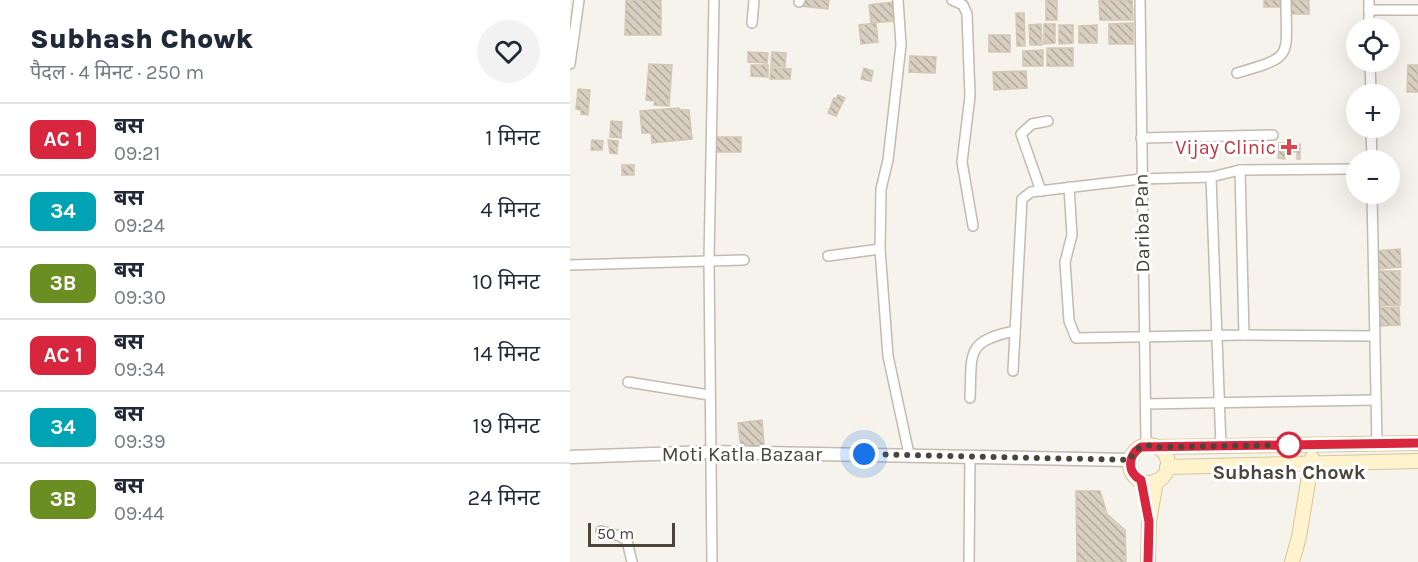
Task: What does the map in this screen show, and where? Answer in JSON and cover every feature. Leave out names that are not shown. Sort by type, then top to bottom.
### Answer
[{"type":"main road","points":[[1149,522],[1141,480],[1131,471],[1130,460],[1136,450],[1152,446],[1418,443]]},
{"type":"main road","points":[[1292,562],[1312,465],[1312,445]]},
{"type":"main road","points":[[1148,562],[1149,522],[1156,481],[1167,467],[1166,456],[1152,446]]},
{"type":"main road","points":[[1167,467],[1418,461]]},
{"type":"main road","points":[[1141,480],[1156,481]]},
{"type":"street","points":[[570,64],[579,0]]},
{"type":"street","points":[[712,562],[709,452],[709,260],[714,0]]},
{"type":"street","points":[[752,23],[754,0]]},
{"type":"street","points":[[898,0],[901,45],[888,160],[881,189],[880,249],[888,356],[909,454]]},
{"type":"street","points":[[952,0],[963,5],[967,14],[970,96],[962,162],[973,226]]},
{"type":"street","name":"Dariba Pan","points":[[1140,0],[1143,335],[1146,404],[1152,446]]},
{"type":"street","points":[[1237,73],[1276,62],[1281,57],[1285,50],[1286,0]]},
{"type":"street","points":[[1369,5],[1418,10]]},
{"type":"street","points":[[1041,191],[1021,134],[1032,124],[1048,121]]},
{"type":"street","points":[[1141,138],[1273,135]]},
{"type":"street","points":[[1013,371],[1020,206],[1022,199],[1031,192],[1141,179],[1211,177],[1240,170],[1346,169]]},
{"type":"street","points":[[1240,170],[1244,335]]},
{"type":"street","points":[[1211,177],[1221,446]]},
{"type":"street","points":[[1069,187],[1072,235],[1065,262],[1072,332],[1076,338],[1143,335],[1374,336]]},
{"type":"street","points":[[1372,204],[1377,444]]},
{"type":"street","points":[[828,256],[880,249]]},
{"type":"street","points":[[570,266],[744,260]]},
{"type":"street","points":[[970,398],[972,357],[977,345],[990,336],[1015,331]]},
{"type":"street","points":[[628,382],[709,395]]},
{"type":"street","points":[[1146,404],[1376,400]]},
{"type":"street","name":"Moti Katla Bazaar","points":[[570,457],[709,452],[909,454],[1130,460]]},
{"type":"street","points":[[969,562],[970,457]]},
{"type":"street","points":[[601,531],[620,536],[627,541],[632,562]]},
{"type":"building","points":[[626,0],[661,0],[661,35],[625,35]]},
{"type":"building","points":[[802,0],[829,0],[828,9],[801,6]]},
{"type":"building","points":[[1046,0],[1057,0],[1057,20],[1046,20]]},
{"type":"building","points":[[1099,0],[1132,0],[1133,20],[1100,20]]},
{"type":"building","points":[[1264,0],[1280,0],[1280,7],[1264,7]]},
{"type":"building","points":[[1288,0],[1309,0],[1309,14],[1287,14]]},
{"type":"building","points":[[892,2],[894,21],[871,23],[869,5]]},
{"type":"building","points":[[1016,13],[1024,13],[1025,46],[1017,46]]},
{"type":"building","points":[[876,23],[878,42],[861,44],[859,25]]},
{"type":"building","points":[[1133,23],[1133,44],[1109,44],[1109,24]]},
{"type":"building","points":[[1041,24],[1042,45],[1030,45],[1029,25]]},
{"type":"building","points":[[1044,24],[1055,24],[1055,43],[1044,44]]},
{"type":"building","points":[[1059,25],[1073,25],[1073,43],[1059,44]]},
{"type":"building","points":[[1097,25],[1097,43],[1079,43],[1079,26]]},
{"type":"building","points":[[989,35],[1010,35],[1010,52],[989,52]]},
{"type":"building","points":[[1047,48],[1073,48],[1073,66],[1047,66]]},
{"type":"building","points":[[1043,50],[1043,66],[1023,66],[1023,51]]},
{"type":"building","points":[[748,52],[768,53],[767,63],[748,62]]},
{"type":"building","points":[[772,52],[786,53],[785,67],[771,66]]},
{"type":"building","points":[[910,56],[936,57],[935,73],[909,72]]},
{"type":"building","points":[[649,64],[672,65],[669,106],[654,105],[655,101],[646,100]]},
{"type":"building","points":[[751,65],[768,65],[768,77],[751,76]]},
{"type":"building","points":[[1408,65],[1418,65],[1418,92],[1407,92]]},
{"type":"building","points":[[771,68],[791,69],[790,79],[770,79]]},
{"type":"building","points":[[864,68],[873,71],[871,81],[861,79]]},
{"type":"building","points":[[1026,71],[1027,88],[994,90],[993,72]]},
{"type":"building","points":[[578,89],[590,90],[588,115],[581,114],[581,110],[576,109]]},
{"type":"building","points":[[838,95],[845,98],[836,116],[828,113],[834,98],[836,99]]},
{"type":"building","points":[[679,108],[689,110],[692,139],[652,143],[651,133],[642,133],[640,111]]},
{"type":"building","points":[[611,121],[622,122],[621,138],[610,137]]},
{"type":"building","points":[[716,137],[741,137],[741,152],[716,152]]},
{"type":"building","points":[[592,140],[603,141],[602,150],[591,150]]},
{"type":"building","points":[[608,140],[618,141],[617,154],[610,153]]},
{"type":"building","points":[[1279,143],[1300,144],[1300,159],[1297,159],[1297,152],[1285,151],[1285,159],[1278,158]]},
{"type":"building","points":[[622,165],[634,165],[634,175],[622,175]]},
{"type":"building","points":[[1400,249],[1401,267],[1378,269],[1377,251]]},
{"type":"building","points":[[1378,271],[1400,271],[1400,305],[1378,306]]},
{"type":"building","points":[[1399,307],[1400,325],[1379,326],[1378,308]]},
{"type":"building","points":[[762,420],[764,445],[741,448],[738,423]]},
{"type":"building","points":[[1076,491],[1100,491],[1107,514],[1125,530],[1126,562],[1077,562]]},
{"type":"bus line","points":[[1148,562],[1149,522],[1141,480],[1131,471],[1130,466],[1132,454],[1141,447],[1146,445],[1158,447],[1418,443]]},
{"type":"place","name":"Vijay Clinic","points":[[1289,147]]},
{"type":"place","name":"Subhash Chowk","points":[[1289,445]]},
{"type":"route","points":[[864,454],[1130,460],[1136,450],[1146,445],[1158,447],[1289,445]]}]
